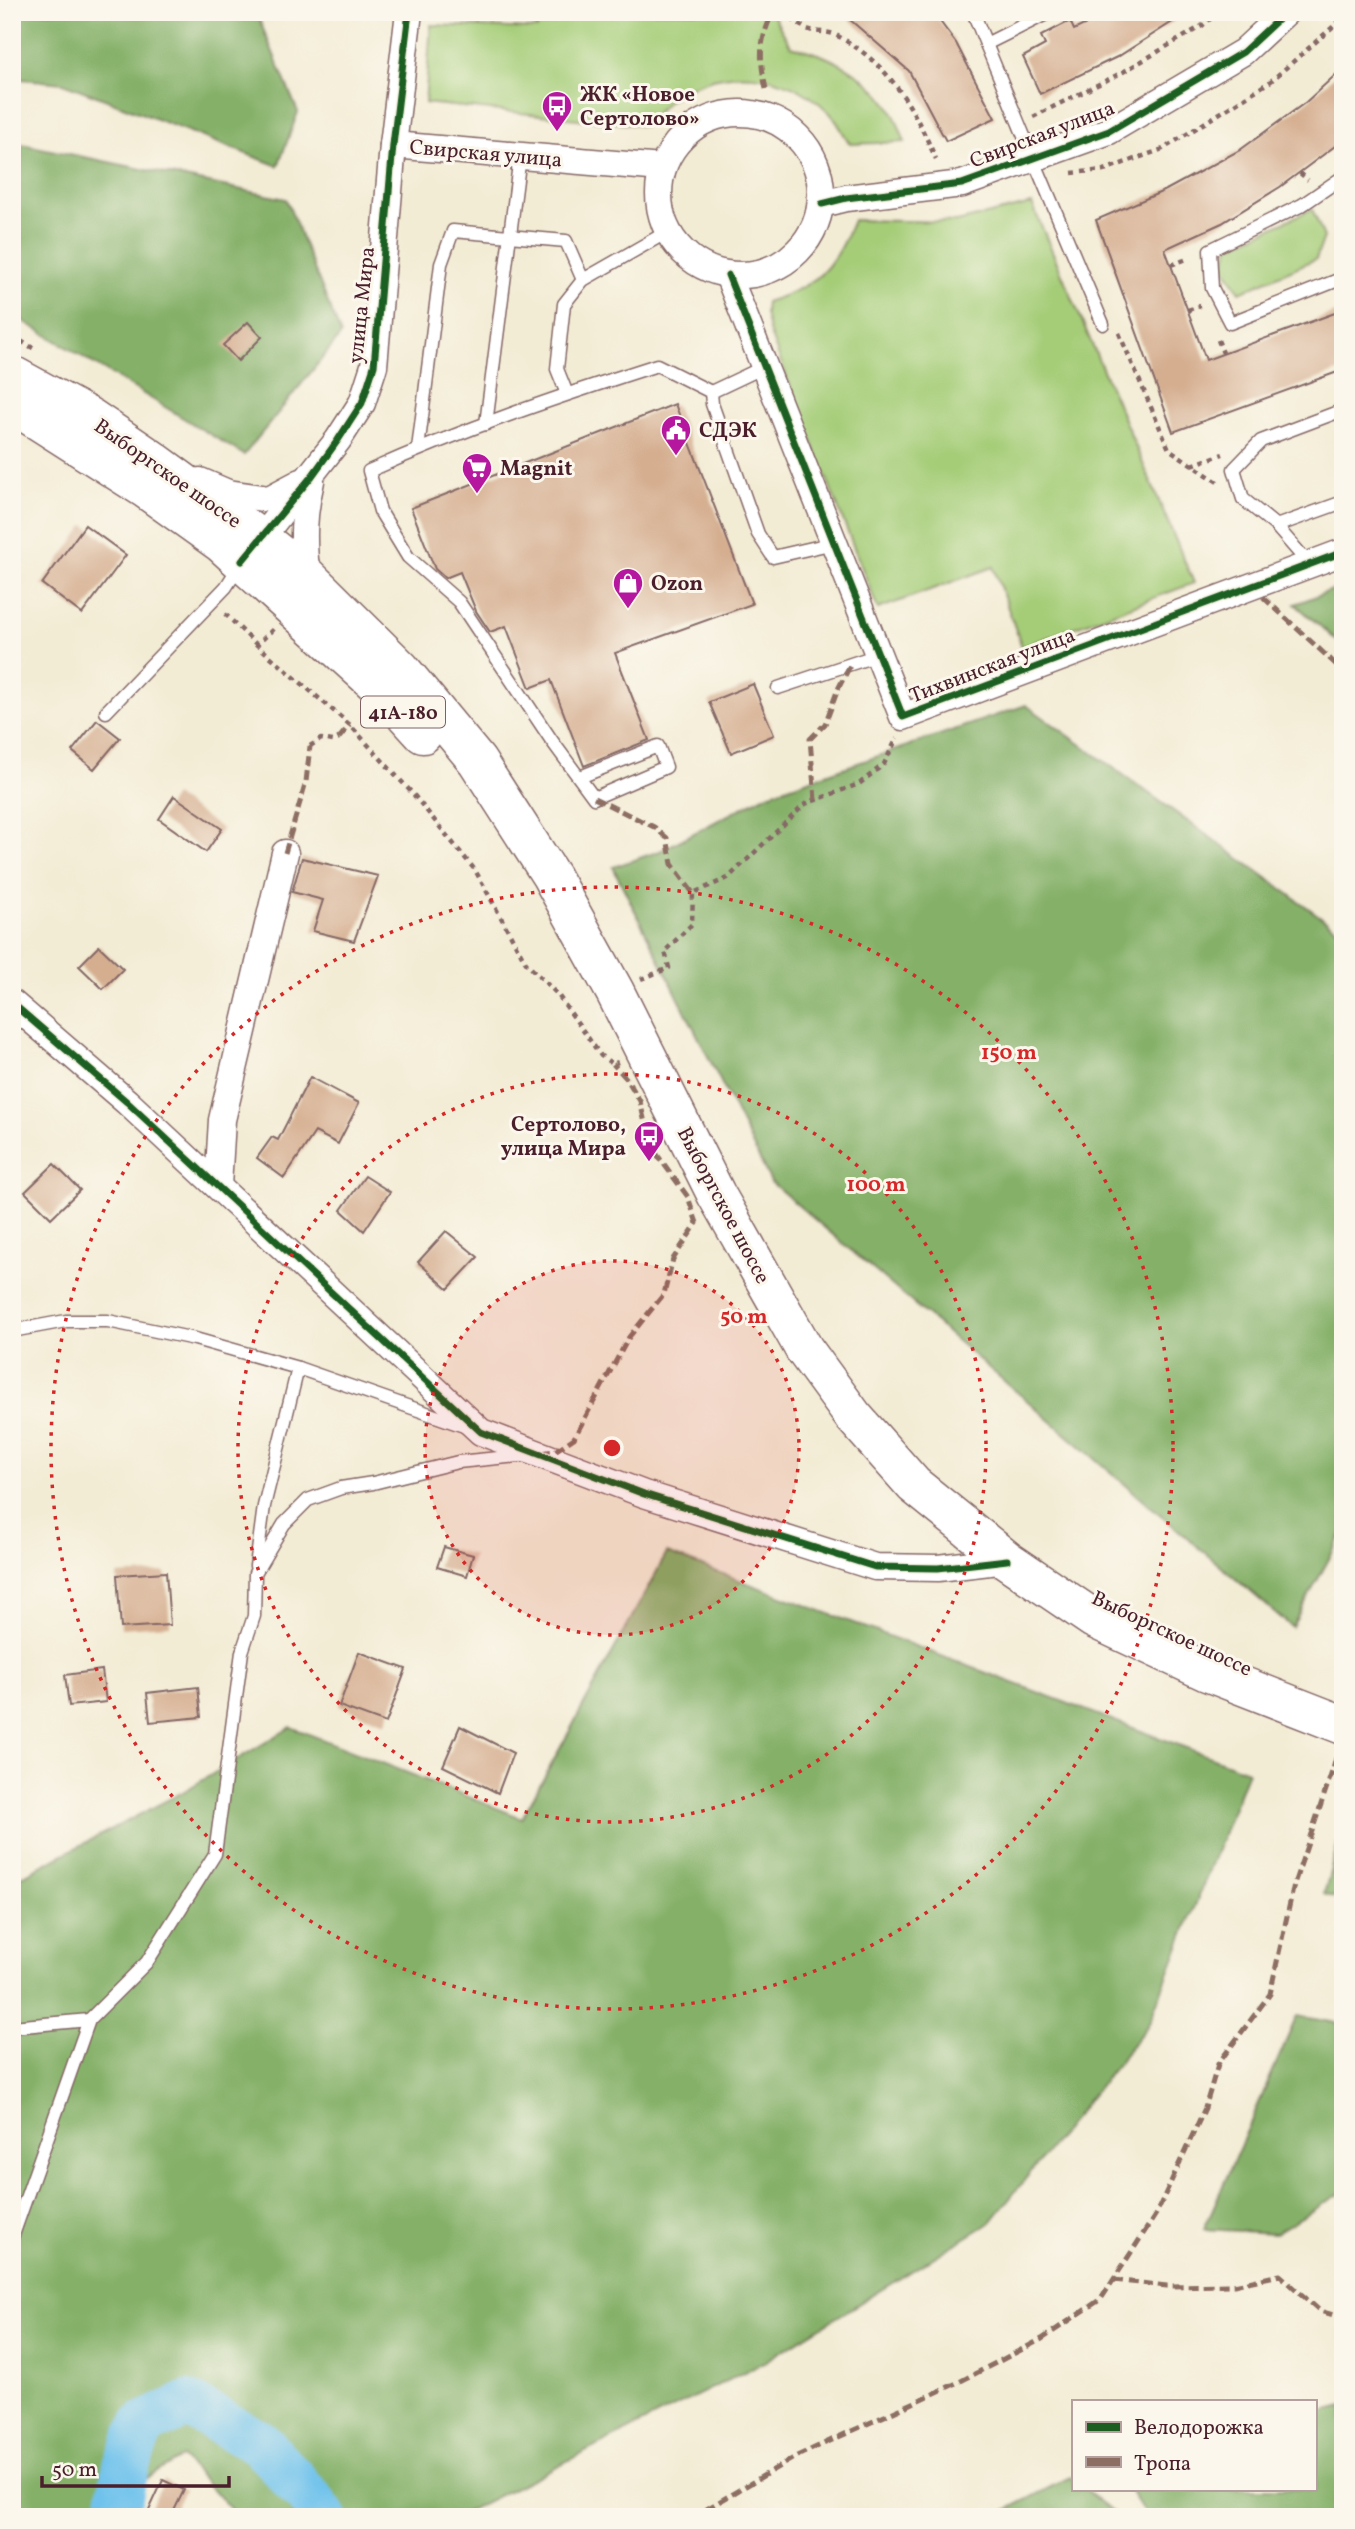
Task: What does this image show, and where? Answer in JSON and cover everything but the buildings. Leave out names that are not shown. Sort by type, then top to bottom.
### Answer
[{"type":"main road","name":"Выборгское шоссе","points":[[12,375],[91,418],[153,460],[252,550],[551,876]]},
{"type":"main road","name":"Выборгское шоссе","points":[[12,404],[147,490],[221,543],[252,550],[307,576],[401,669],[477,761],[551,876],[615,992],[716,1194],[804,1349],[853,1416],[914,1485],[1007,1560],[1094,1619],[1208,1672],[1343,1725]]},
{"type":"street","name":"улица Мира","points":[[252,550],[312,476],[362,403],[374,366],[409,12]]},
{"type":"street","name":"Свирская улица","points":[[822,204],[846,198],[962,184],[1035,164],[1109,131],[1243,52],[1286,12]]},
{"type":"street","points":[[741,111],[775,118],[802,139],[819,169],[822,204],[811,235],[790,259],[761,273],[728,275],[704,267],[683,253],[667,232],[660,211],[658,190],[662,168],[679,138],[707,118],[741,111]]},
{"type":"street","name":"Свирская улица","points":[[394,145],[662,168]]},
{"type":"street","name":"Тихвинская улица","points":[[728,275],[903,717],[1343,552]]},
{"type":"street","points":[[153,460],[228,493],[270,499],[312,476]]},
{"type":"street","points":[[307,576],[302,545],[304,514],[312,476]]},
{"type":"street","points":[[218,1186],[222,1120],[285,853]]},
{"type":"street","points":[[12,1003],[127,1102],[481,1432],[644,1494],[875,1567],[938,1568],[1007,1560]]},
{"type":"lane","points":[[973,12],[1103,324]]},
{"type":"lane","points":[[986,44],[1050,12]]},
{"type":"lane","points":[[486,424],[520,156]]},
{"type":"lane","points":[[1343,177],[1302,205],[1210,250],[1212,288],[1230,323],[1343,278]]},
{"type":"lane","points":[[418,449],[442,264],[453,231],[566,241],[583,280]]},
{"type":"lane","points":[[567,394],[557,369],[564,304],[583,280],[667,232]]},
{"type":"lane","points":[[580,777],[658,746],[666,767],[594,798],[458,602],[408,556],[380,511],[369,471],[418,449],[567,394],[657,365],[710,392]]},
{"type":"lane","points":[[710,392],[764,367]]},
{"type":"lane","points":[[710,392],[758,534],[772,558],[834,544]]},
{"type":"lane","points":[[1309,564],[1276,526],[1243,499],[1234,469],[1261,441],[1343,410]]},
{"type":"lane","points":[[1276,526],[1343,502]]},
{"type":"lane","points":[[106,712],[226,587],[252,550]]},
{"type":"lane","points":[[778,688],[878,655]]},
{"type":"lane","points":[[12,1331],[66,1321],[108,1321],[195,1339],[298,1368],[481,1432]]},
{"type":"lane","points":[[12,2238],[89,2020],[147,1962],[215,1854],[242,1653],[254,1616],[255,1573],[264,1506],[298,1368]]},
{"type":"lane","points":[[255,1573],[284,1524],[308,1500],[341,1488],[458,1462],[508,1459],[538,1453]]},
{"type":"lane","points":[[12,2027],[89,2020]]},
{"type":"path","points":[[783,12],[810,30],[830,32],[874,61],[895,83],[912,107],[936,159]]},
{"type":"path","points":[[1028,119],[1123,72],[1202,26],[1218,12]]},
{"type":"path","points":[[1035,164],[1104,170],[1163,149],[1271,81],[1343,18]]},
{"type":"path","points":[[1171,265],[1187,259]]},
{"type":"path","points":[[1188,310],[1205,304]]},
{"type":"path","points":[[1218,340],[1223,353]]},
{"type":"path","points":[[1169,449],[1191,465]]},
{"type":"path","points":[[209,604],[225,614],[350,725],[405,786],[475,870],[526,964],[558,995],[601,1056],[613,1065]]},
{"type":"path","points":[[257,645],[280,621]]},
{"type":"path","points":[[640,980],[669,968],[665,951],[692,923],[693,893],[728,878],[805,804],[859,784],[884,764],[898,735],[903,717]]},
{"type":"path","points":[[310,746],[321,739],[333,741],[339,737]]},
{"type":"green space","points":[[12,12],[256,12],[298,112],[278,166],[63,83],[12,78]]},
{"type":"green space","points":[[531,12],[771,12],[791,46],[833,60],[858,74],[869,84],[891,110],[905,142],[850,144],[829,112],[812,98],[773,79],[752,76],[731,76],[690,87],[667,102],[644,126],[425,103],[431,25],[537,29]]},
{"type":"green space","points":[[12,142],[286,199],[341,335],[244,455],[12,314]]},
{"type":"green space","points":[[1032,204],[1194,583],[1022,647],[993,567],[878,609],[770,334],[765,314],[766,302],[798,289],[821,274],[838,252],[853,220],[957,222]]},
{"type":"green space","points":[[1312,209],[1324,237],[1316,259],[1240,292],[1224,267],[1229,247]]},
{"type":"green space","points":[[1343,586],[1343,646],[1295,604]]},
{"type":"green space","points":[[1026,705],[1343,933],[1343,1533],[1292,1627],[771,1182],[613,867],[660,851],[768,794]]},
{"type":"green space","points":[[667,1553],[1248,1771],[1148,2025],[991,2222],[764,2362],[456,2517],[238,2517],[182,2457],[83,2517],[12,2517],[12,1881],[181,1793],[291,1727],[522,1818]]},
{"type":"green space","points":[[1343,1825],[1343,1900],[1324,1894]]},
{"type":"green space","points":[[1297,2016],[1343,2024],[1343,2192],[1275,2233],[1204,2229]]},
{"type":"green space","points":[[1343,2406],[1343,2517],[1147,2517],[1130,2490],[1316,2490],[1316,2413]]},
{"type":"green space","points":[[1070,2477],[1072,2490],[1085,2490],[1119,2517],[993,2517]]},
{"type":"waterway","points":[[116,2517],[126,2466],[143,2425],[188,2404],[260,2443],[324,2517]]},
{"type":"marked path","points":[[766,89],[762,50],[765,32],[773,12]]},
{"type":"marked path","points":[[1263,597],[1343,671]]},
{"type":"marked path","points":[[815,800],[810,739],[825,724],[851,664]]},
{"type":"marked path","points":[[339,738],[350,725]]},
{"type":"marked path","points":[[285,853],[306,782],[310,746]]},
{"type":"marked path","points":[[594,798],[654,827],[667,838],[672,864],[693,893]]},
{"type":"marked path","points":[[541,1453],[555,1451],[574,1438],[629,1337],[664,1294],[673,1259],[697,1223],[688,1197],[650,1145],[640,1101],[627,1079],[613,1064]]},
{"type":"marked path","points":[[693,2517],[797,2456],[959,2382],[1042,2339],[1101,2299],[1156,2214],[1205,2108],[1218,2064],[1270,1994],[1294,1884],[1343,1733]]},
{"type":"marked path","points":[[1113,2280],[1167,2286],[1234,2285],[1280,2275],[1320,2311],[1343,2318]]},
{"type":"cycle path","points":[[242,561],[338,440],[362,403],[374,366],[393,145],[409,12]]},
{"type":"cycle path","points":[[822,204],[846,198],[962,184],[1109,131],[1243,52],[1286,12]]},
{"type":"cycle path","points":[[728,275],[903,717],[1343,552]]},
{"type":"cycle path","points":[[12,1003],[127,1102],[481,1432],[644,1494],[875,1567],[938,1568],[1007,1560]]},
{"type":"place","name":"ЖК «Новое Сертолово»","points":[[557,133]]},
{"type":"place","name":"СДЭК","points":[[676,457]]},
{"type":"place","name":"Magnit","points":[[477,495]]},
{"type":"place","name":"Ozon","points":[[628,610]]},
{"type":"place","name":"Сертолово, улица Мира","points":[[649,1163]]}]
